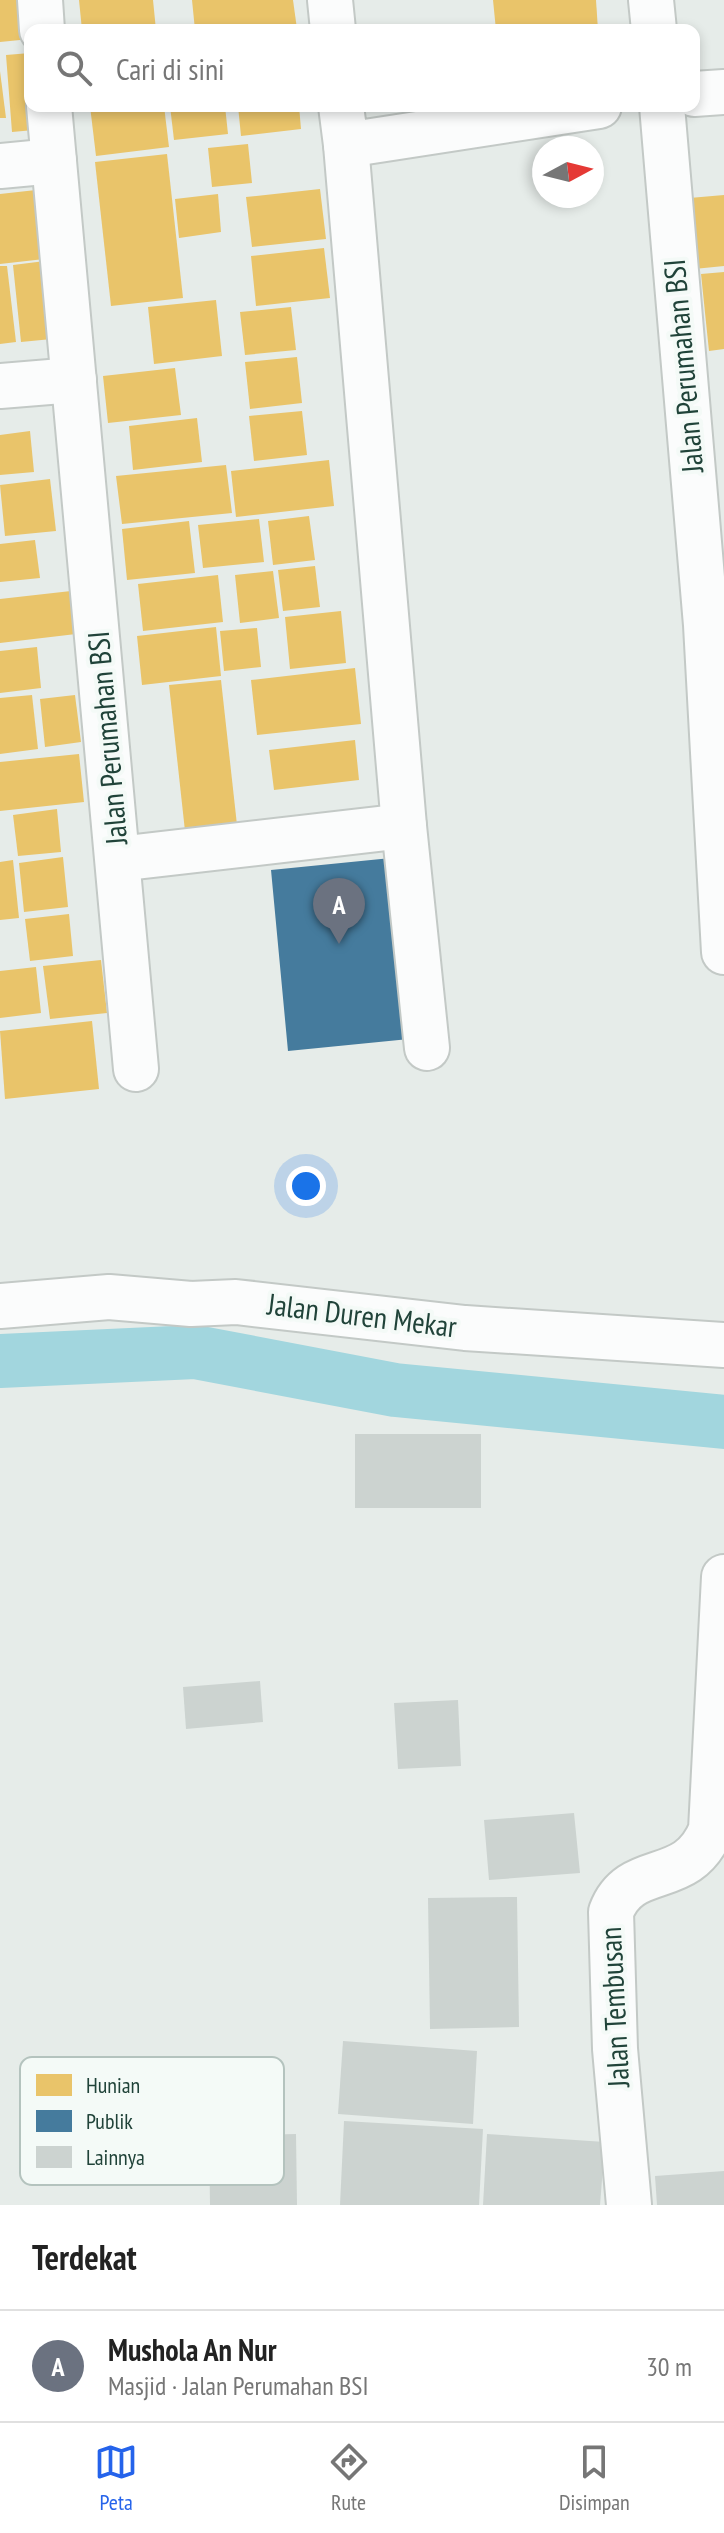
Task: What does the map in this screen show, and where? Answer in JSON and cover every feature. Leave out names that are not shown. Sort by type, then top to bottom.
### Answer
[{"type":"street","points":[[40,0],[42,24]]},
{"type":"street","points":[[330,0],[332,24]]},
{"type":"street","points":[[651,0],[653,24]]},
{"type":"street","points":[[700,94],[724,92]]},
{"type":"street","name":"Jalan Perumahan BSI","points":[[50,112],[118,859],[404,826]]},
{"type":"street","points":[[427,1048],[404,826],[344,126],[522,112]]},
{"type":"street","name":"Jalan Perumahan BSI","points":[[663,112],[715,625],[724,952]]},
{"type":"street","points":[[0,166],[54,161]]},
{"type":"street","points":[[0,386],[74,380]]},
{"type":"street","points":[[118,859],[136,1069]]},
{"type":"street","name":"Jalan Duren Mekar","points":[[0,1306],[109,1297],[191,1304],[236,1302],[319,1308],[465,1328],[724,1345]]},
{"type":"street","name":"Jalan Tembusan","points":[[629,2205],[615,2049],[611,1912],[617,1897],[628,1886],[687,1865],[703,1850],[711,1830],[724,1577]]},
{"type":"building: Hunian","points":[[0,0],[27,0],[29,24],[24,24],[24,40],[0,42]]},
{"type":"building: Hunian","points":[[79,0],[153,0],[155,24],[81,24]]},
{"type":"building: Hunian","points":[[192,0],[293,0],[296,24],[194,24]]},
{"type":"building: Hunian","points":[[493,0],[596,0],[598,24],[495,24]]},
{"type":"building: Hunian","points":[[24,54],[24,112],[34,112],[45,129],[12,132],[6,55]]},
{"type":"building: Hunian","points":[[0,71],[6,118],[0,118]]},
{"type":"building: Hunian","points":[[91,112],[165,112],[169,147],[96,156]]},
{"type":"building: Hunian","points":[[171,112],[226,112],[228,134],[174,140]]},
{"type":"building: Hunian","points":[[239,112],[300,112],[301,129],[241,136]]},
{"type":"building: Hunian","points":[[248,144],[252,183],[212,187],[208,148]]},
{"type":"building: Hunian","points":[[167,154],[183,298],[111,306],[95,162]]},
{"type":"building: Hunian","points":[[45,189],[53,258],[0,264],[0,194]]},
{"type":"building: Hunian","points":[[320,189],[326,239],[252,247],[246,197]]},
{"type":"building: Hunian","points":[[218,194],[221,232],[179,238],[175,199]]},
{"type":"building: Hunian","points":[[724,195],[724,266],[684,270],[678,199]]},
{"type":"building: Hunian","points":[[324,248],[330,298],[256,306],[251,256]]},
{"type":"building: Hunian","points":[[53,260],[62,338],[21,342],[13,265]]},
{"type":"building: Hunian","points":[[0,266],[7,266],[16,342],[0,344]]},
{"type":"building: Hunian","points":[[724,272],[724,349],[709,351],[701,274]]},
{"type":"building: Hunian","points":[[216,300],[222,356],[154,364],[148,307]]},
{"type":"building: Hunian","points":[[291,307],[296,350],[245,355],[240,312]]},
{"type":"building: Hunian","points":[[297,357],[302,403],[250,409],[245,362]]},
{"type":"building: Hunian","points":[[175,368],[181,415],[108,423],[103,376]]},
{"type":"building: Hunian","points":[[302,411],[307,455],[254,461],[249,416]]},
{"type":"building: Hunian","points":[[197,418],[202,462],[133,470],[129,426]]},
{"type":"building: Hunian","points":[[30,431],[34,472],[0,475],[0,435]]},
{"type":"building: Hunian","points":[[329,460],[334,506],[236,517],[231,471]]},
{"type":"building: Hunian","points":[[226,465],[232,513],[122,524],[116,476]]},
{"type":"building: Hunian","points":[[50,479],[56,531],[5,536],[0,485]]},
{"type":"building: Hunian","points":[[309,516],[315,560],[273,565],[268,521]]},
{"type":"building: Hunian","points":[[259,519],[264,562],[203,568],[198,525]]},
{"type":"building: Hunian","points":[[189,521],[195,573],[127,580],[122,529]]},
{"type":"building: Hunian","points":[[35,540],[40,578],[0,582],[0,544]]},
{"type":"building: Hunian","points":[[315,566],[320,607],[283,611],[278,570]]},
{"type":"building: Hunian","points":[[273,571],[279,618],[240,623],[235,575]]},
{"type":"building: Hunian","points":[[218,575],[223,622],[143,631],[138,584]]},
{"type":"building: Hunian","points":[[71,591],[76,634],[0,643],[0,599]]},
{"type":"building: Hunian","points":[[341,611],[346,663],[290,669],[285,617]]},
{"type":"building: Hunian","points":[[216,627],[221,676],[142,685],[137,636]]},
{"type":"building: Hunian","points":[[257,628],[261,667],[224,671],[220,631]]},
{"type":"building: Hunian","points":[[37,647],[41,688],[0,693],[0,651]]},
{"type":"building: Hunian","points":[[355,668],[361,724],[257,735],[251,680]]},
{"type":"building: Hunian","points":[[221,680],[237,825],[185,831],[169,685]]},
{"type":"building: Hunian","points":[[32,695],[38,749],[0,754],[0,698]]},
{"type":"building: Hunian","points":[[75,695],[81,742],[45,747],[40,699]]},
{"type":"building: Hunian","points":[[355,740],[359,780],[274,790],[269,750]]},
{"type":"building: Hunian","points":[[79,754],[84,802],[0,811],[0,762]]},
{"type":"building: Hunian","points":[[57,809],[61,852],[18,856],[13,815]]},
{"type":"building: Hunian","points":[[63,857],[68,907],[24,912],[19,863]]},
{"type":"building: Hunian","points":[[13,860],[19,918],[0,920],[0,862]]},
{"type":"building: Hunian","points":[[69,914],[73,956],[30,961],[25,919]]},
{"type":"building: Hunian","points":[[101,960],[107,1013],[50,1019],[43,966]]},
{"type":"building: Hunian","points":[[36,967],[41,1013],[0,1018],[0,971]]},
{"type":"building: Hunian","points":[[92,1021],[99,1089],[5,1099],[0,1031]]},
{"type":"building: Publik","points":[[391,858],[409,1039],[288,1051],[271,870]]},
{"type":"building: Lainnya","points":[[355,1434],[481,1434],[481,1508],[355,1508]]},
{"type":"building: Lainnya","points":[[260,1681],[263,1722],[186,1729],[183,1687]]},
{"type":"building: Lainnya","points":[[458,1700],[461,1766],[398,1769],[394,1703]]},
{"type":"building: Lainnya","points":[[574,1813],[580,1873],[489,1880],[484,1820]]},
{"type":"building: Lainnya","points":[[517,1897],[519,2027],[430,2029],[428,1898]]},
{"type":"building: Lainnya","points":[[343,2041],[477,2051],[473,2124],[338,2114]]},
{"type":"building: Lainnya","points":[[344,2121],[483,2129],[479,2205],[340,2205]]},
{"type":"building: Lainnya","points":[[284,2134],[296,2134],[297,2205],[210,2205],[210,2185],[284,2185]]},
{"type":"building: Lainnya","points":[[487,2134],[605,2142],[600,2205],[483,2205]]},
{"type":"building: Lainnya","points":[[724,2171],[724,2205],[657,2205],[655,2176]]},
{"type":"waterway","points":[[0,1361],[195,1352],[395,1390],[724,1422]]},
{"type":"place","name":"Mushola An Nur","points":[[339,944]]}]
